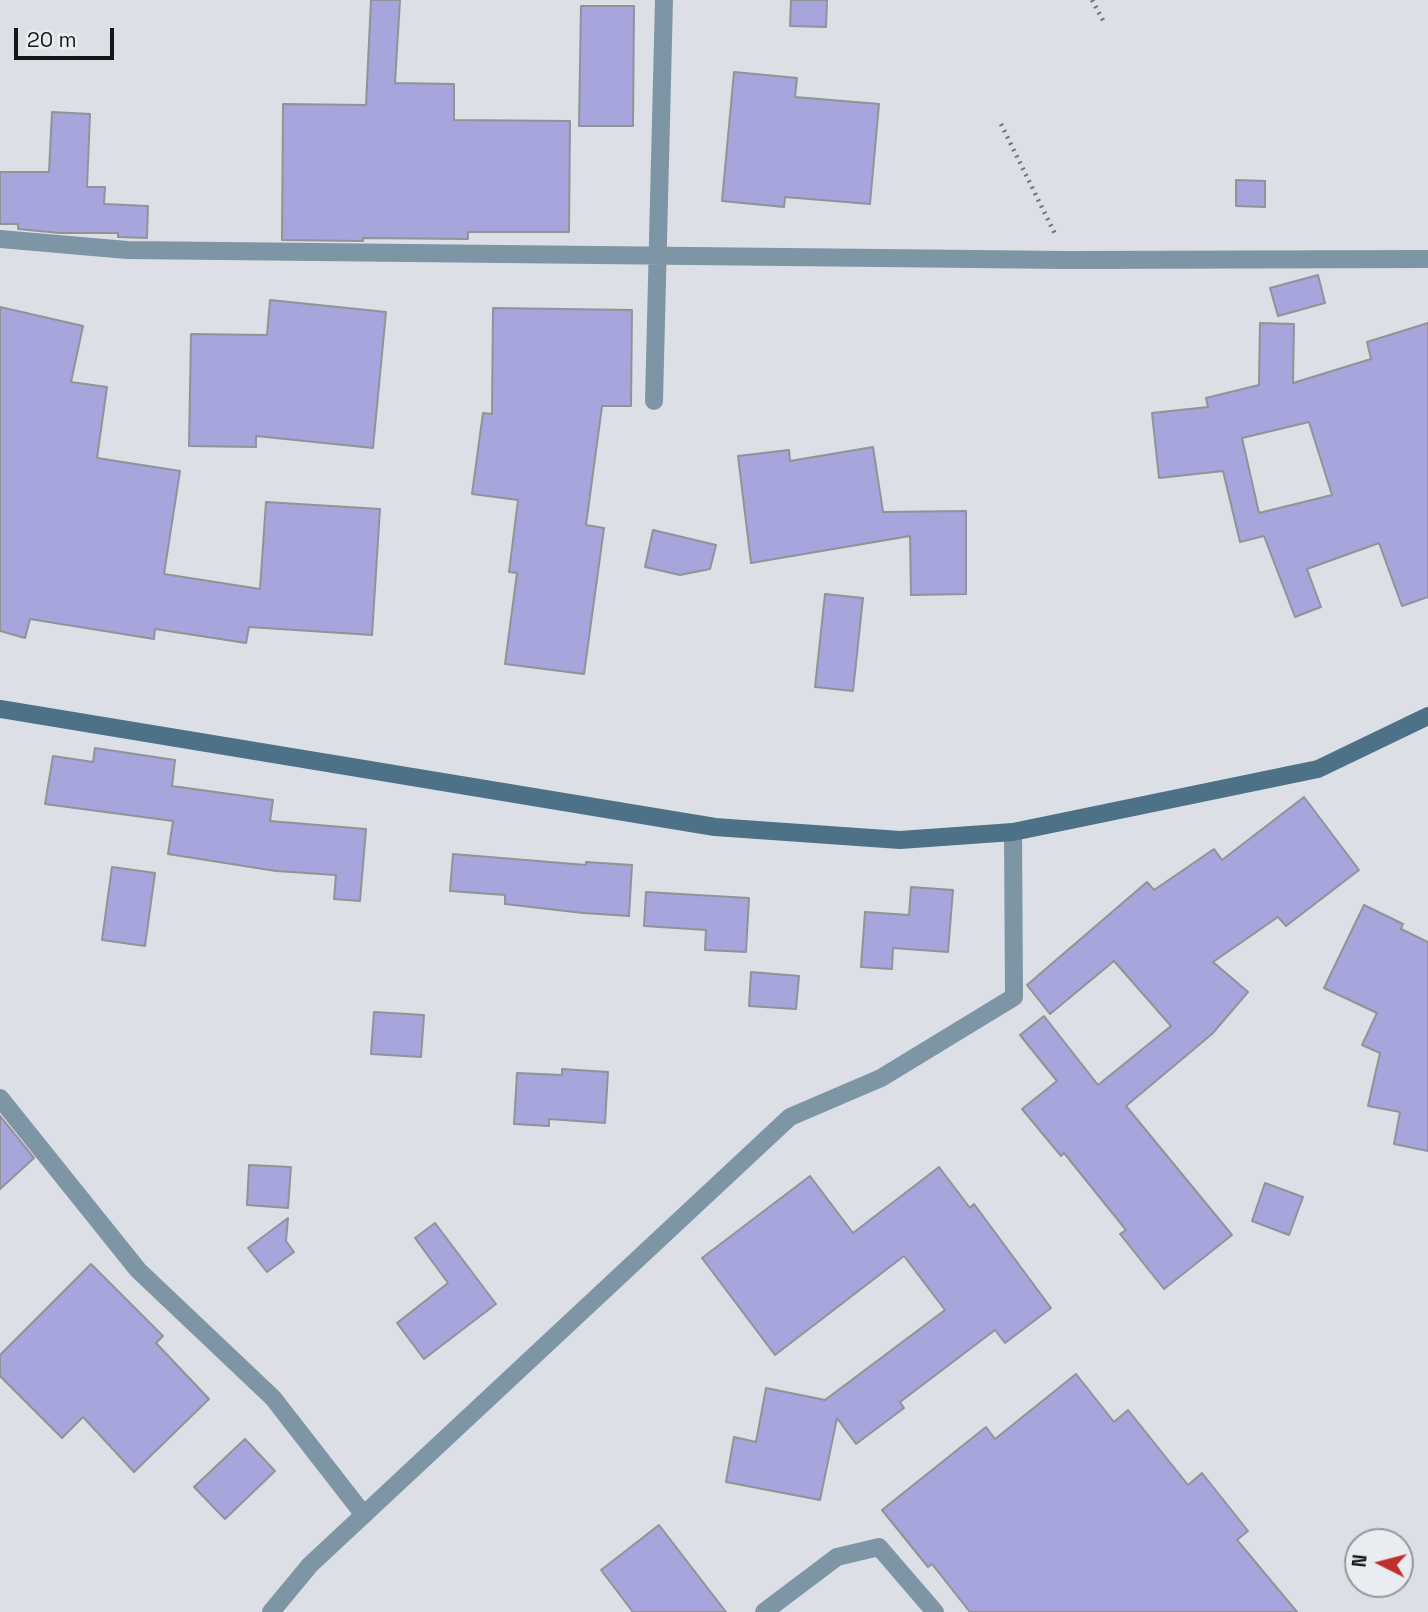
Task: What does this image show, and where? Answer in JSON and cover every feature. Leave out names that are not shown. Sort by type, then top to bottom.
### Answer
[{"type":"main road","points":[[0,709],[715,827],[900,840],[1013,831],[1318,769],[1428,716]]},
{"type":"street","points":[[654,401],[664,0]]},
{"type":"street","points":[[0,239],[127,250],[1067,260],[1428,259]]},
{"type":"street","points":[[271,1612],[310,1564],[790,1116],[881,1078],[1014,997],[1013,831]]},
{"type":"street","points":[[0,1098],[138,1270],[273,1398],[364,1515]]},
{"type":"street","points":[[764,1612],[837,1557],[879,1547],[935,1612]]},
{"type":"path","points":[[1092,0],[1105,24]]},
{"type":"path","points":[[1001,124],[1067,260]]},
{"type":"building","points":[[371,0],[400,0],[395,83],[454,84],[454,120],[570,121],[569,232],[468,232],[468,239],[282,240],[283,104],[366,105]]},
{"type":"building","points":[[791,0],[827,0],[826,27],[790,26]]},
{"type":"building","points":[[581,6],[634,6],[633,126],[579,126]]},
{"type":"building","points":[[734,72],[797,78],[795,97],[879,104],[870,204],[785,197],[784,207],[722,201]]},
{"type":"building","points":[[52,112],[90,114],[87,187],[105,187],[104,204],[148,206],[147,238],[118,237],[118,233],[59,233],[18,229],[18,224],[0,224],[0,172],[49,172]]},
{"type":"building","points":[[1236,180],[1265,181],[1265,207],[1236,206]]},
{"type":"building","points":[[1318,275],[1325,303],[1278,316],[1270,288]]},
{"type":"building","points":[[270,300],[386,312],[373,448],[256,436],[256,447],[189,446],[191,334],[267,335]]},
{"type":"building","points":[[0,307],[83,326],[71,382],[107,387],[97,458],[180,471],[164,574],[260,589],[266,502],[380,509],[372,635],[249,627],[246,643],[155,629],[154,639],[30,619],[25,638],[0,631]]},
{"type":"building","points":[[493,308],[632,310],[631,406],[602,406],[586,525],[604,528],[584,674],[505,664],[517,573],[509,572],[518,500],[472,494],[483,413],[492,414]]},
{"type":"building","points":[[1260,323],[1294,324],[1293,383],[1371,359],[1367,342],[1428,323],[1428,597],[1402,606],[1379,543],[1307,569],[1321,607],[1295,617],[1264,536],[1240,542],[1223,471],[1159,478],[1152,413],[1208,407],[1206,398],[1259,385]],"holes":[[[1309,422],[1332,495],[1259,513],[1242,438]]]},
{"type":"building","points":[[873,447],[883,512],[966,511],[966,594],[911,595],[910,536],[751,563],[738,456],[789,450],[790,461]]},
{"type":"building","points":[[653,530],[716,545],[710,569],[680,575],[645,567]]},
{"type":"building","points":[[825,594],[863,598],[853,691],[815,687]]},
{"type":"building","points":[[95,748],[175,760],[172,786],[273,800],[270,821],[366,829],[360,901],[334,899],[336,875],[276,871],[168,854],[173,821],[45,804],[53,756],[93,762]]},
{"type":"building","points":[[1304,797],[1359,870],[1286,926],[1278,917],[1213,962],[1248,992],[1212,1034],[1126,1106],[1232,1235],[1164,1289],[1120,1234],[1126,1230],[1064,1153],[1061,1156],[1022,1109],[1057,1081],[1020,1035],[1044,1016],[1098,1085],[1171,1026],[1114,961],[1050,1014],[1027,985],[1147,882],[1154,890],[1214,849],[1222,860]]},
{"type":"building","points":[[453,854],[586,865],[586,862],[632,865],[629,916],[505,904],[505,895],[450,891]]},
{"type":"building","points":[[112,867],[155,873],[145,946],[102,940]]},
{"type":"building","points":[[911,887],[953,890],[948,952],[893,948],[892,969],[861,967],[865,912],[909,915]]},
{"type":"building","points":[[646,892],[749,898],[746,952],[705,950],[706,930],[644,926]]},
{"type":"building","points":[[1364,905],[1403,924],[1401,929],[1428,942],[1428,1151],[1394,1144],[1400,1112],[1368,1106],[1380,1053],[1362,1045],[1377,1013],[1324,988]]},
{"type":"building","points":[[751,972],[799,976],[796,1009],[749,1006]]},
{"type":"building","points":[[374,1012],[424,1015],[421,1057],[371,1054]]},
{"type":"building","points":[[562,1069],[608,1072],[605,1123],[549,1119],[549,1126],[514,1124],[517,1073],[562,1075]]},
{"type":"building","points":[[0,1116],[34,1158],[0,1189]]},
{"type":"building","points":[[249,1165],[291,1167],[288,1208],[247,1205]]},
{"type":"building","points":[[939,1167],[970,1208],[974,1204],[1051,1308],[1005,1343],[995,1330],[900,1402],[904,1408],[856,1444],[837,1418],[820,1500],[726,1482],[734,1437],[756,1442],[766,1388],[825,1400],[945,1310],[904,1256],[775,1355],[702,1258],[810,1176],[853,1233]]},
{"type":"building","points":[[1265,1183],[1303,1197],[1289,1235],[1252,1221]]},
{"type":"building","points":[[288,1218],[286,1241],[294,1252],[267,1272],[248,1248]]},
{"type":"building","points":[[435,1223],[496,1304],[424,1359],[397,1323],[448,1283],[415,1238]]},
{"type":"building","points":[[91,1264],[163,1336],[156,1343],[209,1399],[134,1472],[83,1417],[62,1438],[0,1376],[0,1355]]},
{"type":"building","points":[[1076,1374],[1114,1422],[1128,1410],[1188,1485],[1202,1473],[1248,1531],[1237,1540],[1297,1612],[970,1612],[932,1564],[928,1567],[882,1510],[986,1427],[995,1439]]},
{"type":"building","points":[[245,1439],[275,1471],[225,1519],[194,1487]]},
{"type":"building","points":[[659,1525],[726,1612],[633,1612],[601,1570]]}]
